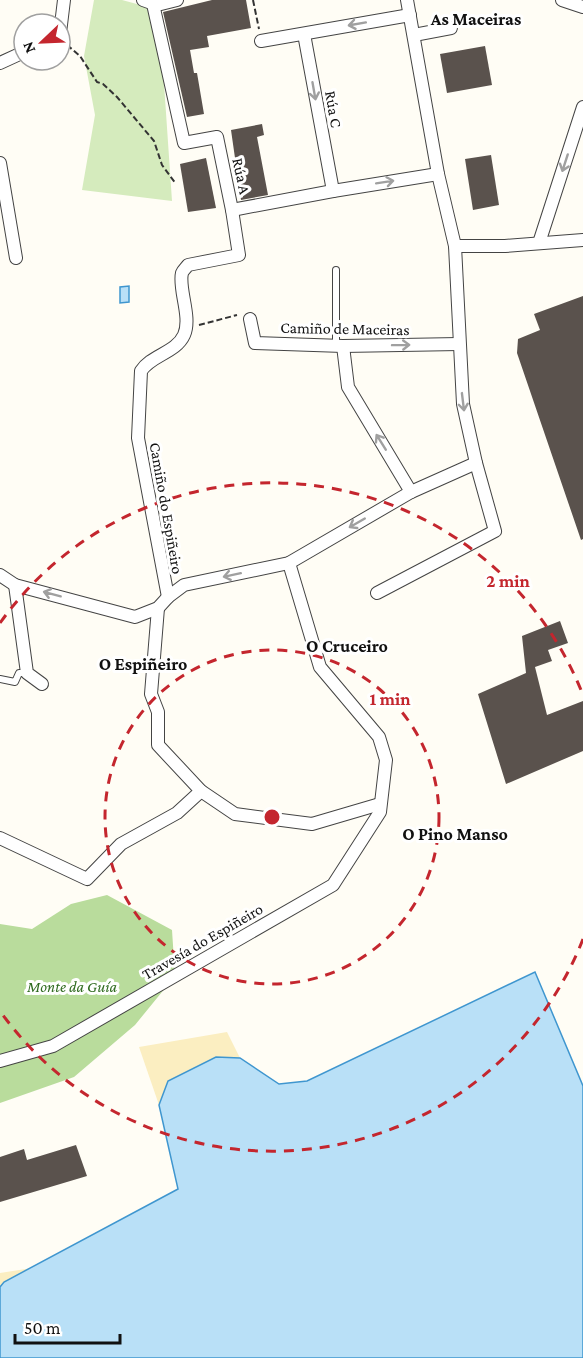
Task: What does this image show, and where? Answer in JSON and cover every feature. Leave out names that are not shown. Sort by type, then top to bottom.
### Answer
[{"type":"street","points":[[148,2],[157,5],[177,0]]},
{"type":"street","points":[[377,593],[495,531],[476,463],[463,404],[455,246],[438,174],[407,0]]},
{"type":"street","points":[[562,0],[583,7]]},
{"type":"street","name":"Rúa A","points":[[148,2],[184,143],[217,137],[239,255],[188,266],[182,274],[185,332]]},
{"type":"street","points":[[261,41],[410,15]]},
{"type":"street","points":[[414,35],[451,28]]},
{"type":"street","name":"Rúa C","points":[[304,34],[333,191]]},
{"type":"street","points":[[539,243],[583,107]]},
{"type":"street","points":[[0,163],[16,258]]},
{"type":"street","points":[[232,210],[438,174]]},
{"type":"street","points":[[455,246],[505,246],[583,240]]},
{"type":"street","name":"Camiño de Maceiras","points":[[250,319],[255,343],[340,346],[459,344]]},
{"type":"street","name":"Camiño do Espiñeiro","points":[[168,597],[138,438],[141,370],[146,363],[171,349],[185,332]]},
{"type":"street","points":[[340,346],[348,387],[411,492]]},
{"type":"street","name":"Camiño do Espiñeiro","points":[[158,608],[184,585],[289,563],[411,492],[476,463]]},
{"type":"street","name":"Travesía do Espiñeiro","points":[[0,1061],[53,1046],[333,885],[380,812],[386,760],[379,737],[320,667],[289,563]]},
{"type":"street","points":[[0,575],[15,585],[135,617],[158,608],[151,694],[158,712],[158,745],[201,792],[235,814],[312,824],[380,804]]},
{"type":"street","points":[[15,585],[27,673],[42,684]]},
{"type":"street","points":[[0,838],[87,879],[122,844],[177,813],[201,792]]},
{"type":"lane","points":[[336,270],[340,346]]},
{"type":"lane","points":[[0,679],[15,682],[20,673],[27,673]]},
{"type":"path","points":[[253,0],[261,41]]},
{"type":"path","points":[[72,50],[80,56],[97,82],[103,84],[154,141],[162,165],[176,184]]},
{"type":"path","points":[[185,332],[197,325],[241,314],[250,319]]},
{"type":"green space","points":[[94,0],[122,0],[159,10],[172,201],[82,190],[95,115],[84,56]]},
{"type":"green space","name":"Monte da Guía","points":[[107,895],[172,930],[175,976],[135,1025],[74,1077],[0,1103],[0,924],[32,929],[71,904]]},
{"type":"sand","points":[[227,1032],[240,1058],[197,1077],[159,1105],[139,1047]]},
{"type":"sand","points":[[32,1268],[0,1307],[0,1273]]},
{"type":"water","points":[[129,286],[129,302],[120,303],[120,287]]},
{"type":"water","points":[[535,972],[583,1086],[583,1358],[0,1358],[0,1287],[4,1282],[178,1189],[159,1105],[168,1081],[216,1057],[240,1058],[279,1084],[307,1081]]},
{"type":"building","points":[[212,0],[246,0],[251,28],[207,36],[209,47],[190,50],[194,73],[197,73],[204,114],[187,117],[163,12]]},
{"type":"building","points":[[485,46],[492,85],[447,93],[440,54]]},
{"type":"building","points":[[262,124],[264,135],[257,137],[268,195],[241,200],[231,130]]},
{"type":"building","points":[[491,155],[499,205],[473,210],[465,159]]},
{"type":"building","points":[[206,158],[216,208],[188,212],[180,164]]},
{"type":"building","points":[[583,296],[583,539],[581,540],[517,353],[518,339],[540,330],[534,314]]},
{"type":"building","points":[[560,621],[568,643],[548,650],[552,661],[535,667],[547,715],[583,701],[583,751],[506,784],[478,694],[526,673],[522,636]]},
{"type":"building","points":[[76,1145],[87,1176],[0,1202],[0,1157],[24,1149],[27,1160]]},
{"type":"district","name":"As Maceiras","points":[[476,19]]},
{"type":"district","name":"O Cruceiro","points":[[347,646]]},
{"type":"district","name":"O Espiñeiro","points":[[143,664]]},
{"type":"district","name":"O Pino Manso","points":[[455,834]]}]
